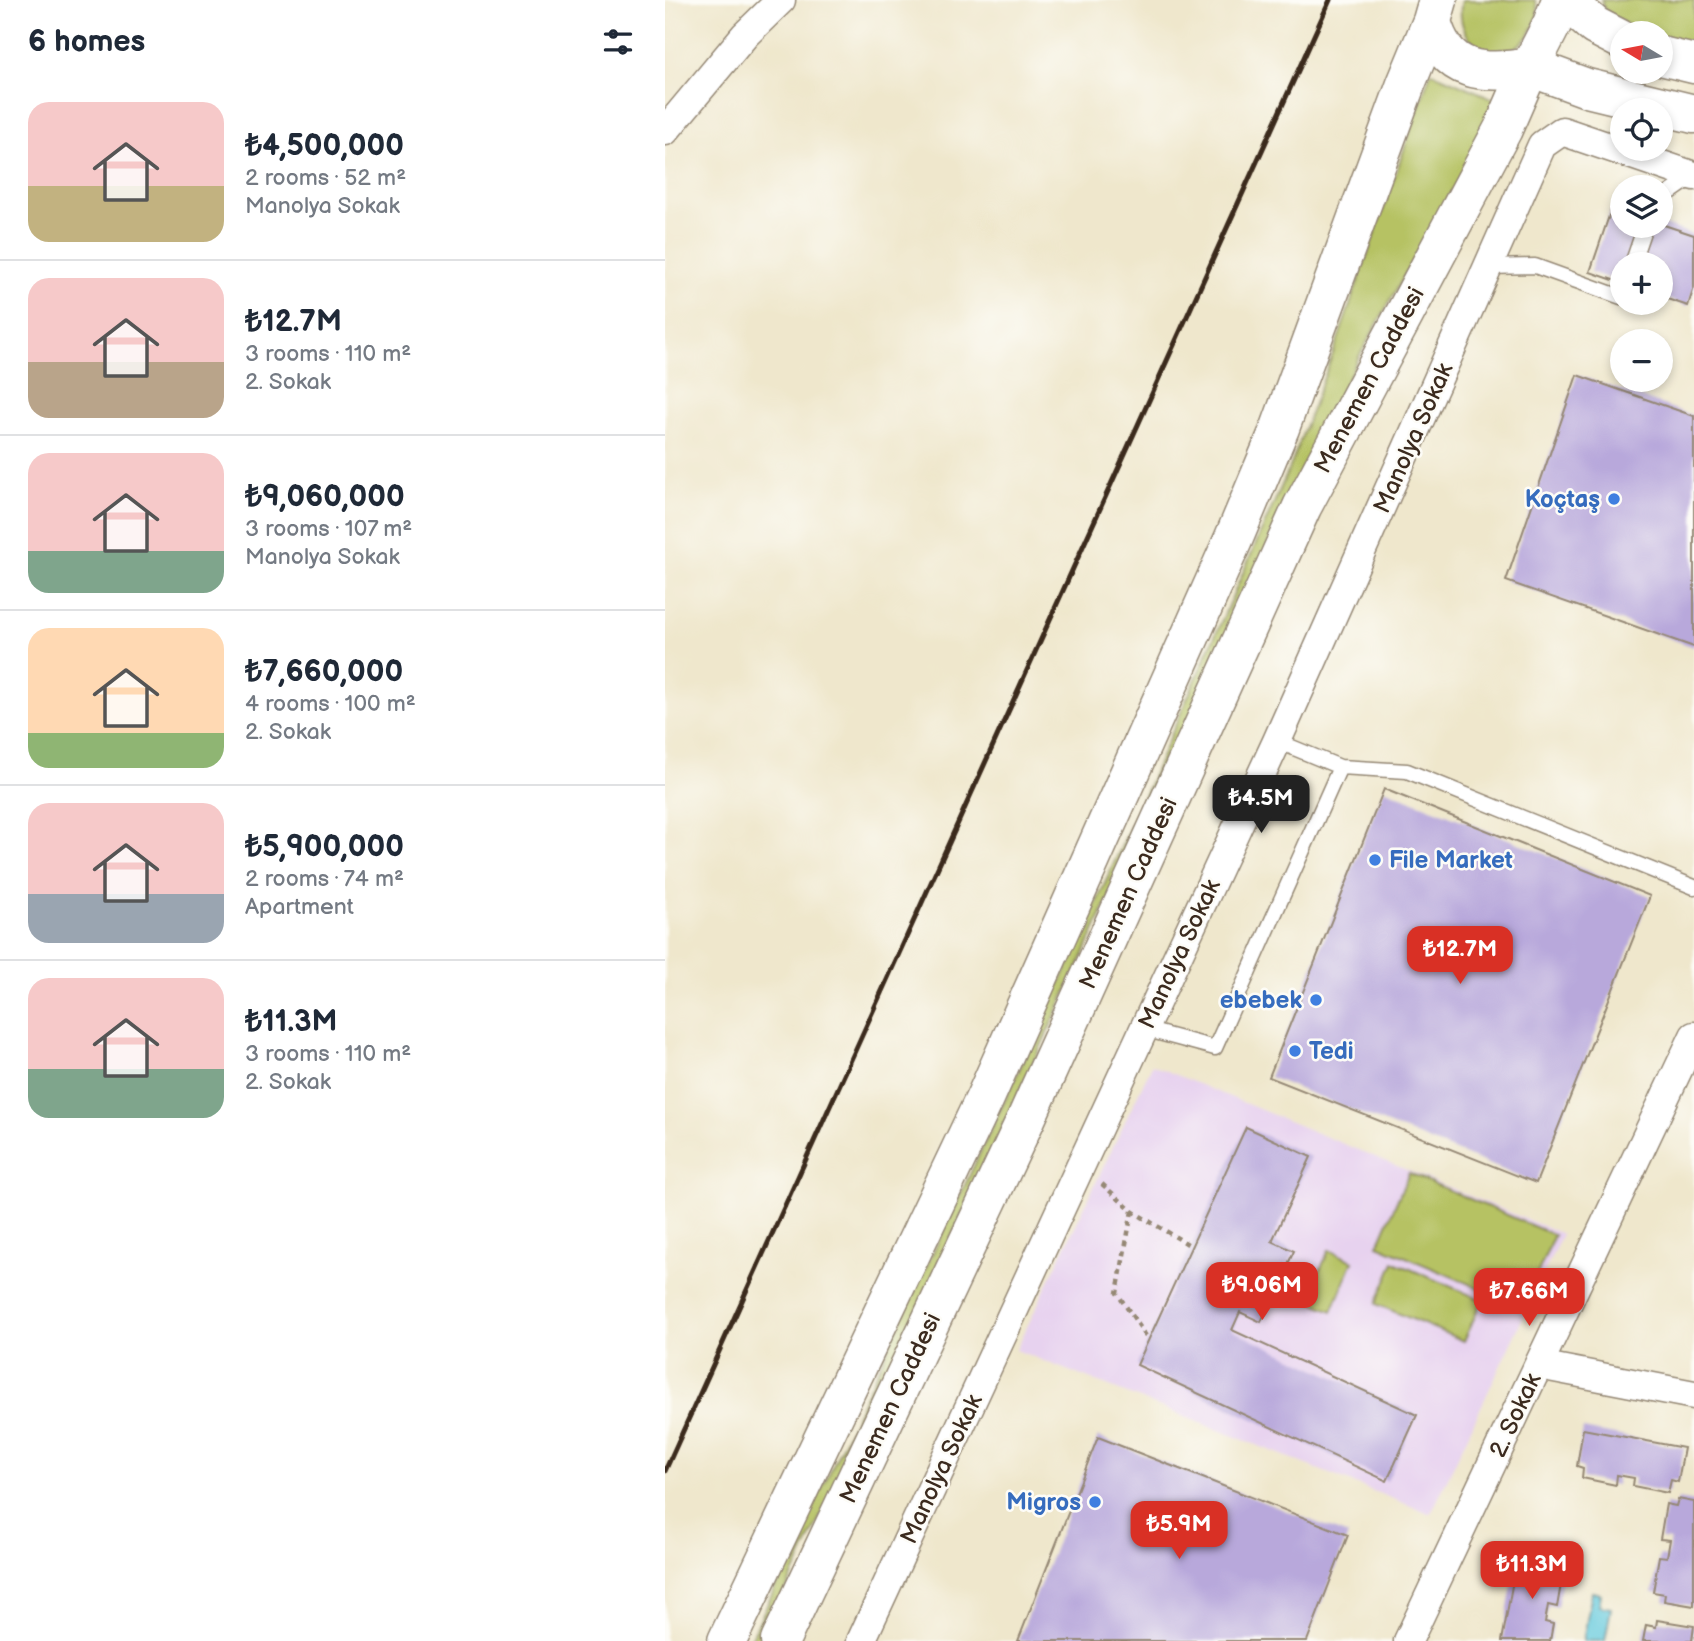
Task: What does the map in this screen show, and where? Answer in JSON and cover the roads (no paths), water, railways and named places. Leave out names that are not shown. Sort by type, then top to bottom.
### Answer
[{"type":"main road","points":[[1563,0],[1595,26],[1610,34]]},
{"type":"main road","name":"Menemen Caddesi","points":[[780,1641],[1027,1119],[1302,507],[1503,129],[1563,0]]},
{"type":"main road","points":[[1435,11],[1437,41],[1453,59],[1468,67],[1496,73],[1530,67],[1587,88],[1694,114]]},
{"type":"main road","name":"Menemen Caddesi","points":[[727,1641],[985,1098],[1233,540],[1280,428],[1435,11]]},
{"type":"main road","points":[[1673,59],[1694,64]]},
{"type":"street","points":[[665,131],[745,35],[781,0]]},
{"type":"street","name":"Manolya Sokak","points":[[861,1641],[1277,741],[1542,145],[1562,131],[1694,176]]},
{"type":"street","name":"2. Sokak","points":[[1408,1641],[1539,1365],[1687,1069],[1694,1036]]},
{"type":"street","points":[[1539,1365],[1694,1395]]},
{"type":"lane","points":[[1673,191],[1694,176]]},
{"type":"lane","points":[[1488,267],[1535,266],[1610,293]]},
{"type":"lane","points":[[1277,741],[1340,767],[1407,771],[1694,887]]},
{"type":"lane","points":[[1144,1029],[1215,1048],[1340,767]]},
{"type":"water","points":[[1592,1592],[1601,1594],[1599,1606],[1611,1608],[1605,1641],[1583,1641]]},
{"type":"railway","points":[[665,1471],[1330,0]]},
{"type":"place","name":"Koçtaş","points":[[1614,499]]},
{"type":"place","name":"File Market","points":[[1375,860]]},
{"type":"place","name":"ebebek","points":[[1316,1000]]},
{"type":"place","name":"Tedi","points":[[1295,1051]]},
{"type":"place","name":"Migros","points":[[1095,1502]]}]
